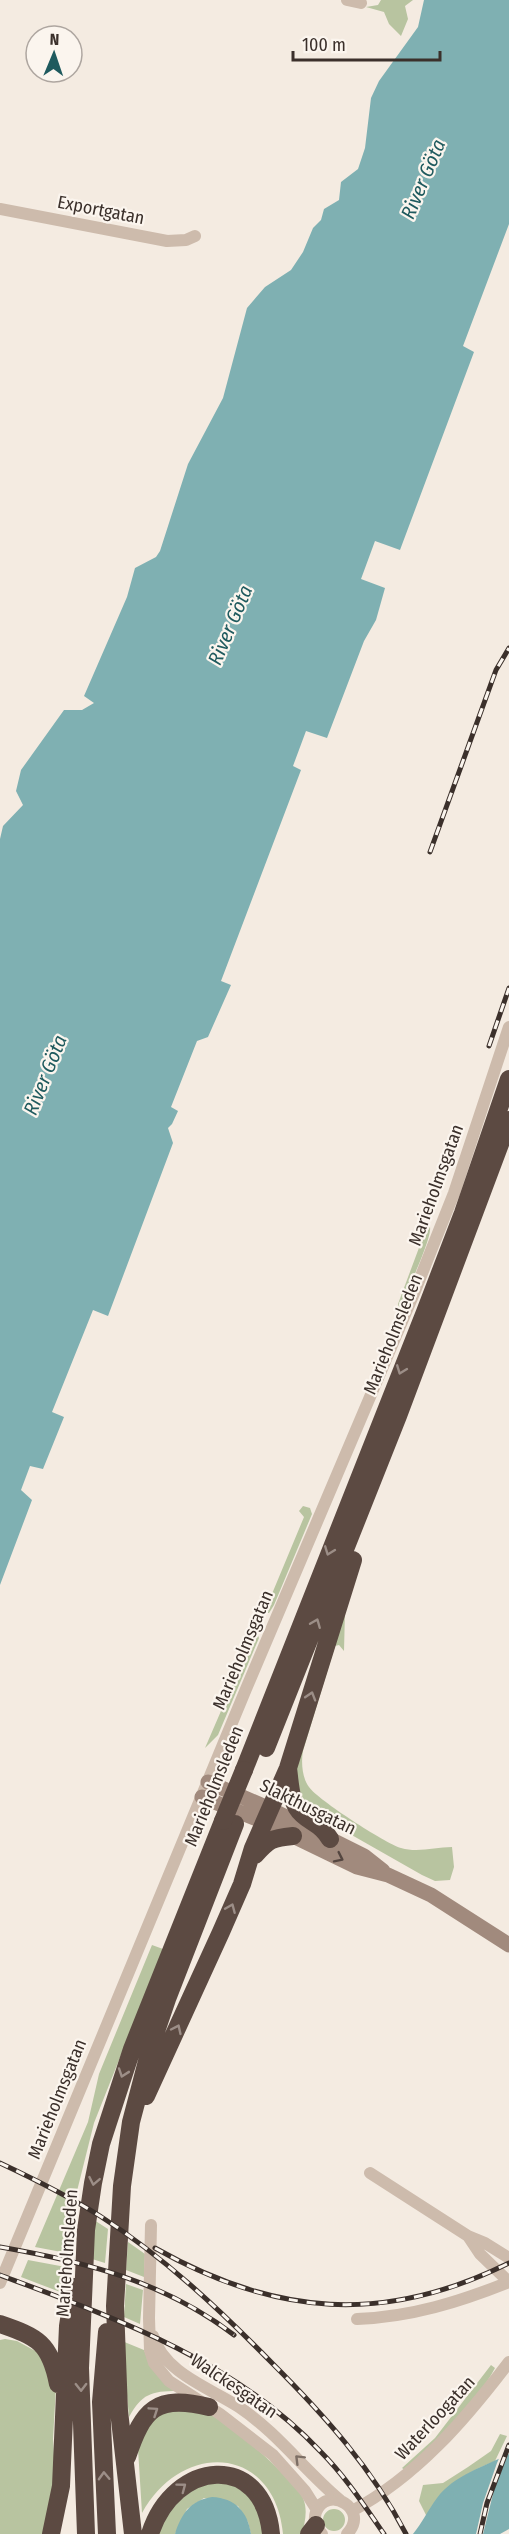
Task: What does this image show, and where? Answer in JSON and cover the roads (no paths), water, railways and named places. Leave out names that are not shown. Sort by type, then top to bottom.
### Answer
[{"type":"highway","name":"Marieholmsleden","points":[[250,1772],[425,1312],[509,1079]]},
{"type":"highway","name":"Marieholmsleden","points":[[86,2534],[80,2368],[88,2218],[101,2144],[118,2088],[363,1505],[463,1248],[509,1120]]},
{"type":"highway","points":[[128,2143],[149,2089],[221,1932],[288,1768],[358,1543],[363,1505]]},
{"type":"highway","points":[[288,1768],[296,1807],[301,1814],[323,1827],[330,1839]]},
{"type":"highway","name":"Marieholmsleden","points":[[132,2529],[119,2411],[115,2306],[122,2186],[136,2096],[151,2046],[229,1822]]},
{"type":"highway","points":[[251,1859],[267,1842],[281,1836],[293,1836]]},
{"type":"highway","points":[[106,2534],[101,2402],[113,2235],[122,2186]]},
{"type":"highway","points":[[51,2534],[61,2486],[68,2326],[88,2218]]},
{"type":"highway","points":[[0,2324],[33,2337],[44,2345],[52,2358],[58,2383],[63,2437]]},
{"type":"highway","points":[[125,2461],[135,2433],[144,2418],[155,2408],[177,2401],[209,2407]]},
{"type":"highway","points":[[150,2534],[158,2514],[176,2490],[195,2479],[217,2475],[237,2479],[257,2495],[267,2512],[271,2534]]},
{"type":"main road","name":"Slakthusgatan","points":[[205,1789],[330,1839],[364,1856],[387,1875]]},
{"type":"main road","name":"Slakthusgatan","points":[[267,1815],[293,1836],[357,1868],[387,1875],[431,1895],[509,1946]]},
{"type":"street","points":[[347,0],[361,3]]},
{"type":"street","name":"Exportgatan","points":[[0,209],[167,241],[186,240],[195,236]]},
{"type":"street","name":"Marieholmsgatan","points":[[0,2283],[205,1789],[416,1291],[458,1182],[509,1027]]},
{"type":"street","points":[[370,2173],[468,2236],[507,2253]]},
{"type":"street","name":"Walckesgatan","points":[[151,2225],[148,2318],[150,2350],[154,2363],[170,2381],[273,2455],[305,2491],[316,2526]]},
{"type":"street","points":[[357,2319],[392,2317],[432,2309],[509,2282],[480,2254],[468,2236]]},
{"type":"street","name":"Walckesgatan","points":[[148,2318],[158,2349],[166,2360],[241,2409],[270,2432],[352,2511]]},
{"type":"street","name":"Waterloogatan","points":[[352,2511],[392,2486],[422,2462],[470,2411],[509,2362]]},
{"type":"street","points":[[316,2526],[327,2501],[340,2500]]},
{"type":"street","points":[[347,2534],[354,2522],[352,2511]]},
{"type":"water","name":"River Göta","points":[[424,0],[509,0],[509,224],[463,346],[474,352],[400,550],[375,541],[361,579],[385,588],[376,620],[364,641],[327,738],[306,731],[293,766],[301,770],[221,981],[231,985],[208,1037],[197,1041],[171,1107],[178,1111],[168,1128],[173,1143],[108,1316],[93,1310],[52,1412],[64,1417],[43,1469],[30,1466],[21,1490],[32,1500],[0,1585],[0,839],[3,826],[23,805],[16,791],[21,770],[64,710],[82,710],[94,703],[84,696],[127,597],[135,568],[156,557],[160,551],[188,464],[223,398],[247,308],[265,287],[291,270],[303,252],[313,228],[321,220],[324,209],[339,200],[341,182],[358,169],[365,148],[371,98],[379,81],[418,27]]},
{"type":"water","points":[[509,2454],[509,2529],[500,2534],[413,2534],[437,2498],[452,2483]]},
{"type":"water","points":[[212,2497],[234,2503],[247,2519],[251,2534],[175,2534],[180,2520],[188,2509],[198,2501]]},
{"type":"railway","points":[[430,852],[496,670],[509,648]]},
{"type":"railway","points":[[489,1046],[509,988]]},
{"type":"railway","points":[[0,2163],[51,2188],[124,2232],[169,2266],[211,2304],[291,2383],[346,2443],[378,2487],[406,2534]]},
{"type":"railway","points":[[0,2247],[63,2259],[123,2276],[180,2301],[234,2335]]},
{"type":"railway","points":[[155,2248],[200,2271],[243,2288],[287,2299],[330,2304],[374,2303],[418,2296],[463,2283],[509,2263]]},
{"type":"railway","points":[[0,2275],[86,2308],[171,2345],[250,2391],[286,2419],[338,2470],[384,2534]]},
{"type":"railway","points":[[480,2534],[487,2503],[509,2445]]}]
